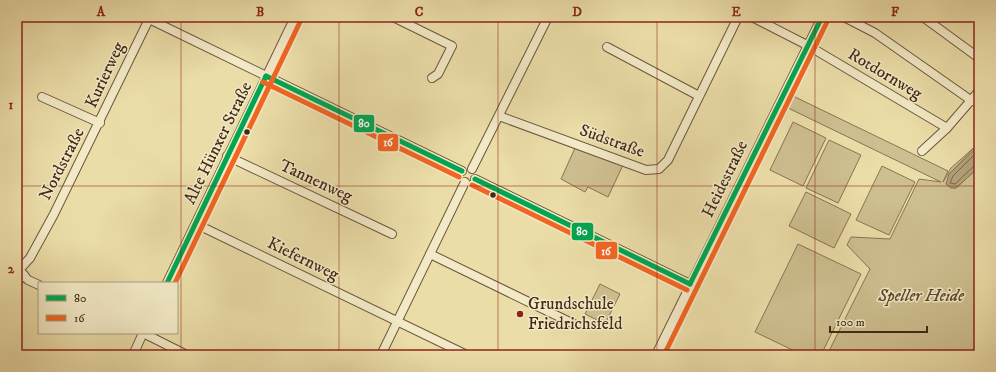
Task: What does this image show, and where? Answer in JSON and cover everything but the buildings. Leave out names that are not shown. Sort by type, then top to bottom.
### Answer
[{"type":"street","name":"Alte Hünxer Straße","points":[[167,282],[295,17]]},
{"type":"street","points":[[393,17],[452,46],[438,74],[432,78]]},
{"type":"street","points":[[472,169],[548,17]]},
{"type":"street","name":"Südstraße","points":[[499,116],[646,170],[659,170],[668,160],[738,17]]},
{"type":"street","name":"Rotdornweg","points":[[752,17],[807,45],[947,128]]},
{"type":"street","name":"Heidestraße","points":[[656,355],[822,17]]},
{"type":"street","name":"Rotdornweg","points":[[844,17],[875,32],[972,101]]},
{"type":"street","points":[[922,17],[979,58]]},
{"type":"street","name":"Kurierweg","points":[[100,123],[102,113],[150,18],[462,171]]},
{"type":"street","points":[[607,47],[699,96]]},
{"type":"street","points":[[922,151],[947,128],[972,101],[979,91]]},
{"type":"street","name":"Nordstraße","points":[[17,282],[20,270],[30,258],[54,214],[100,123],[42,97]]},
{"type":"street","name":"Tannenweg","points":[[227,156],[392,234]]},
{"type":"street","points":[[465,182],[461,175],[462,171],[465,169],[472,169]]},
{"type":"street","points":[[472,169],[476,175],[475,179]]},
{"type":"street","points":[[475,179],[690,284]]},
{"type":"street","points":[[465,182],[475,179]]},
{"type":"street","points":[[381,355],[465,182]]},
{"type":"street","name":"Kiefernweg","points":[[196,224],[467,355]]},
{"type":"street","points":[[430,254],[576,325]]},
{"type":"street","points":[[20,270],[28,280],[38,285]]},
{"type":"street","points":[[133,355],[143,334]]},
{"type":"street","points":[[145,334],[187,355]]},
{"type":"green space","name":"Speller Heide","points":[[793,96],[948,171],[943,182],[951,168],[979,143],[949,174],[949,186],[956,188],[979,167],[979,355],[827,355],[870,269],[847,245],[851,237],[890,239],[919,179],[941,182],[788,108]]},
{"type":"green space","points":[[793,122],[826,138],[803,186],[770,170]]},
{"type":"green space","points":[[829,140],[861,155],[838,203],[806,188]]},
{"type":"green space","points":[[575,148],[623,165],[608,197],[588,187],[585,192],[561,179]]},
{"type":"green space","points":[[882,166],[915,182],[889,235],[856,220]]},
{"type":"green space","points":[[806,192],[851,214],[834,248],[789,226]]},
{"type":"green space","points":[[798,244],[861,274],[821,355],[803,355],[755,332]]},
{"type":"green space","points":[[600,284],[620,294],[605,324],[585,314]]},
{"type":"water","points":[[979,145],[979,167],[956,188],[951,188],[946,184],[949,174]]},
{"type":"transit line","name":"80","points":[[690,284],[822,17]]},
{"type":"transit line","name":"16","points":[[175,282],[301,20]]},
{"type":"transit line","name":"16","points":[[664,355],[828,20]]},
{"type":"transit line","name":"80","points":[[266,76],[462,171]]},
{"type":"transit line","name":"80","points":[[167,282],[266,76]]},
{"type":"transit line","name":"16","points":[[263,82],[459,177]]},
{"type":"transit line","name":"80","points":[[475,179],[690,284]]},
{"type":"transit line","name":"16","points":[[472,185],[687,290]]},
{"type":"place","name":"Grundschule Friedrichsfeld","points":[[520,314]]}]
